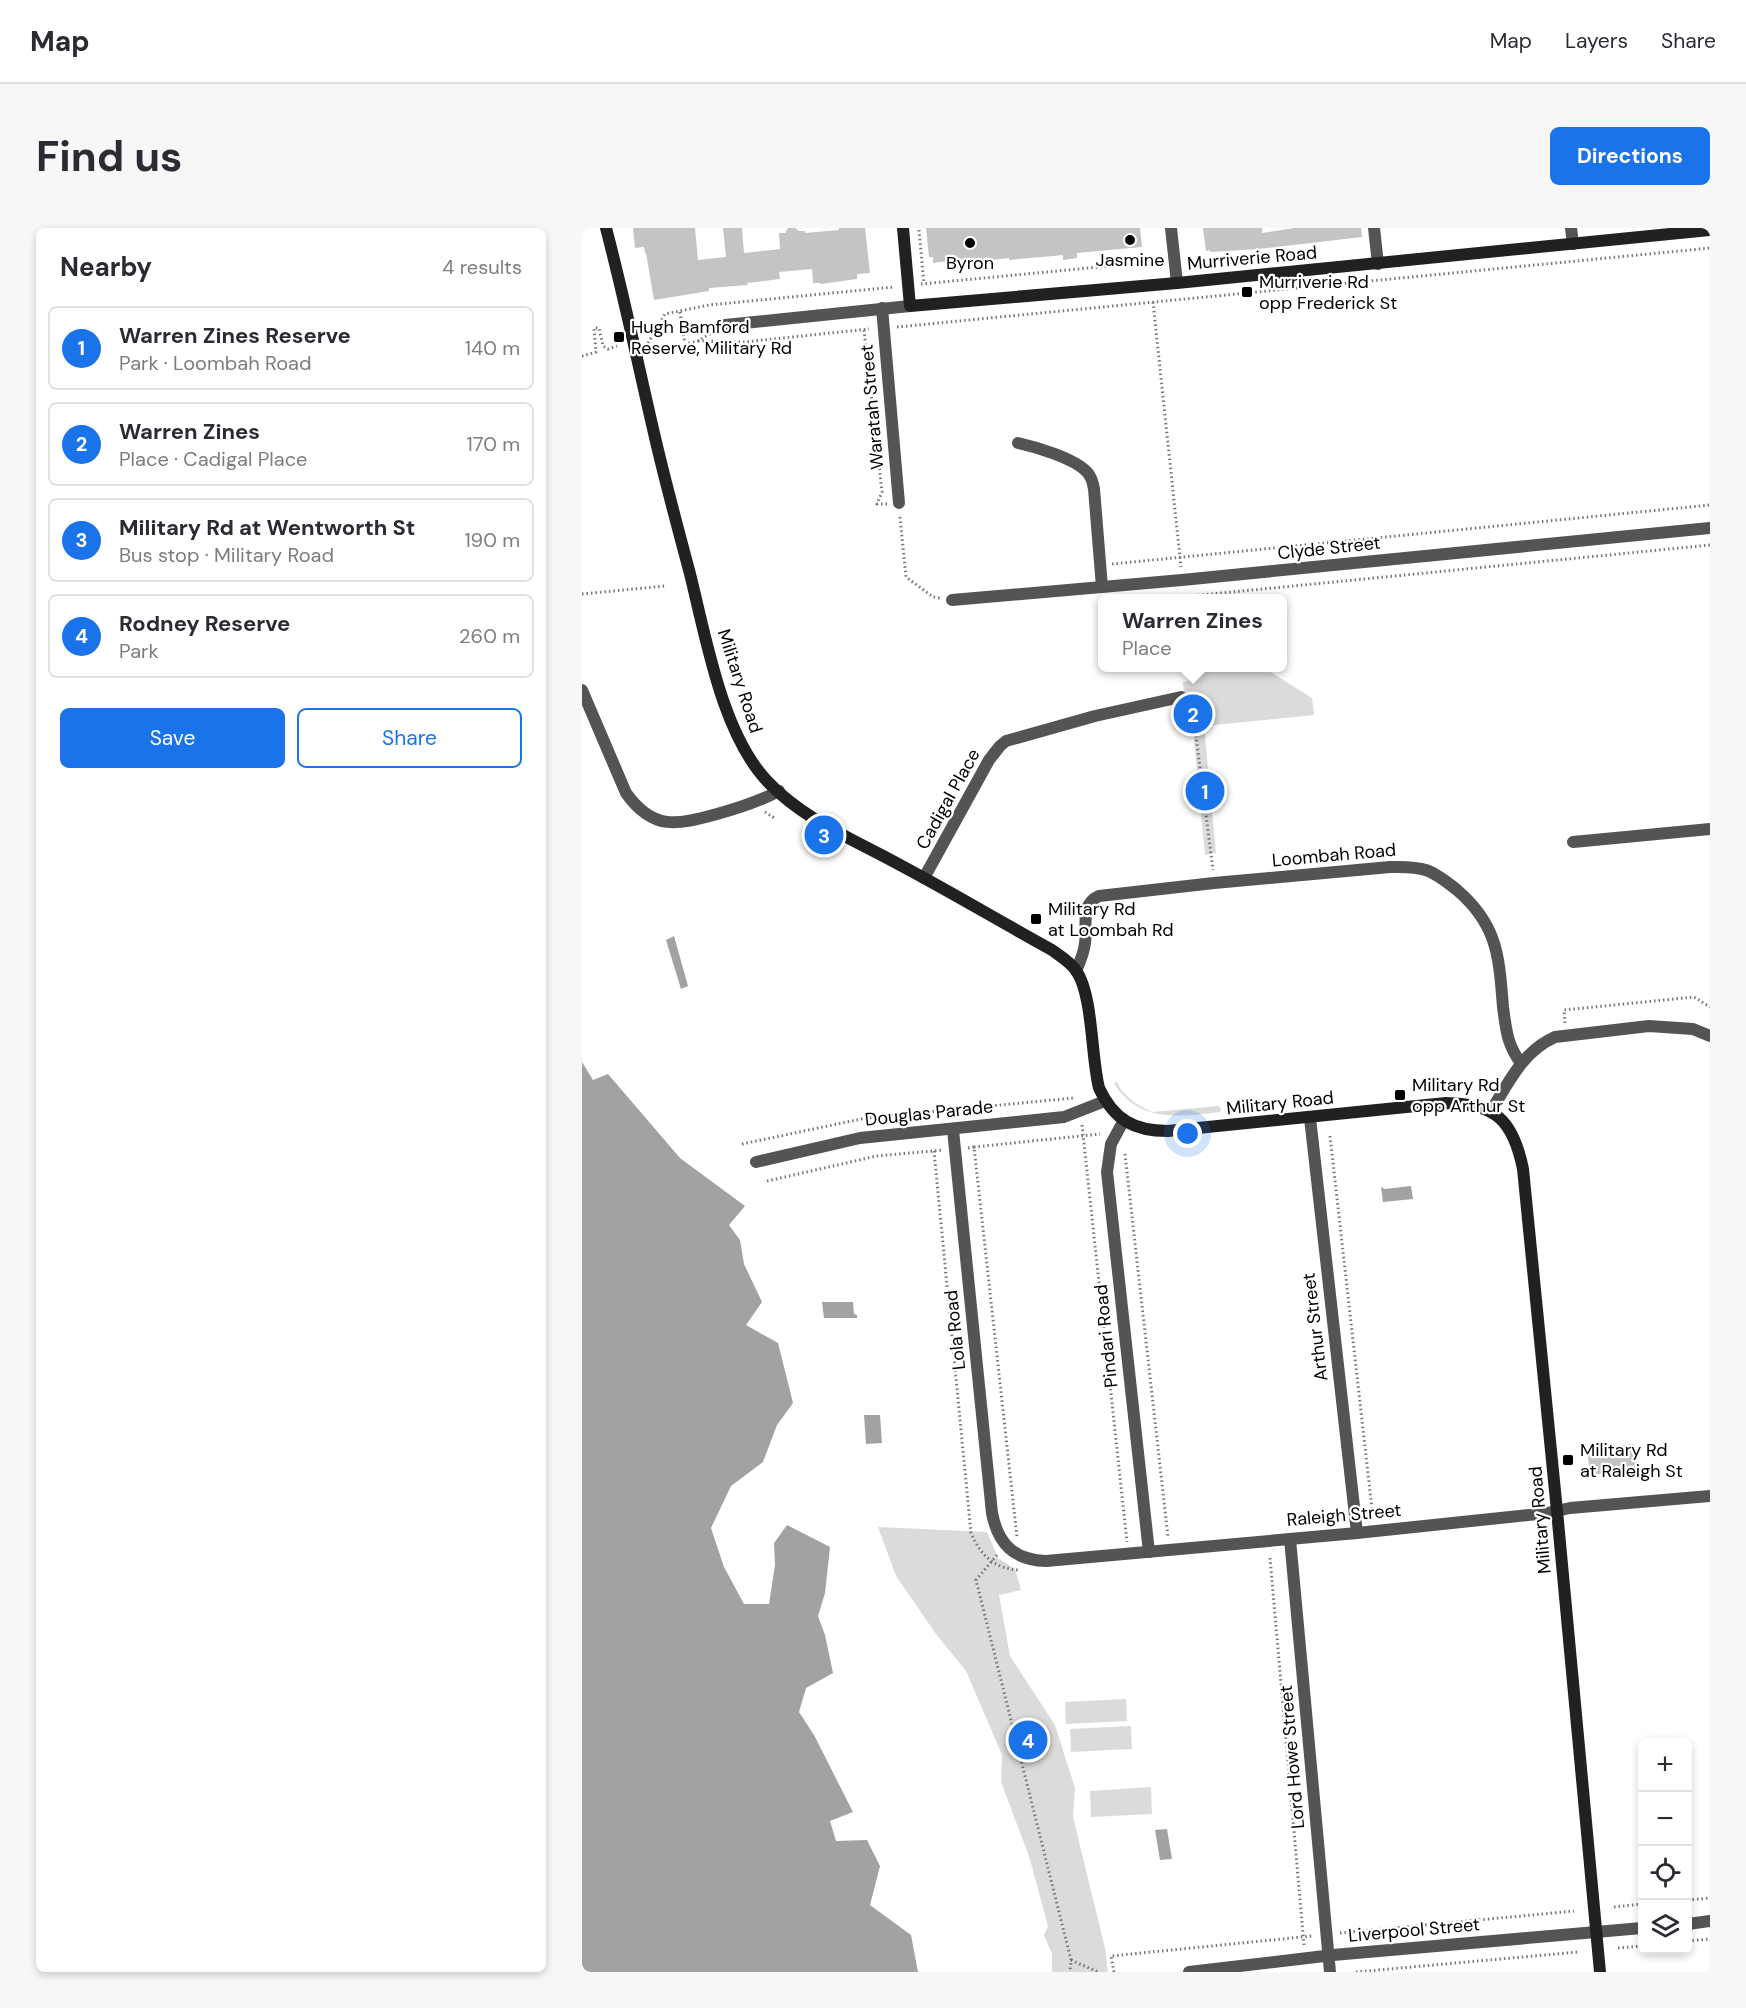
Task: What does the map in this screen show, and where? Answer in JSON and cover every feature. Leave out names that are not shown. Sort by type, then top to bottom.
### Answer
[{"type":"street","name":"Military Road","points":[[606,228],[657,445],[719,686],[740,741],[759,771],[778,791],[802,811],[1052,950],[1066,960],[1076,971],[1086,998],[1096,1076],[1105,1101],[1124,1120],[1149,1131],[1168,1131],[1446,1103],[1465,1104],[1491,1111],[1510,1131],[1518,1146],[1523,1169],[1600,1972]]},
{"type":"street","points":[[903,228],[910,306]]},
{"type":"street","points":[[1172,228],[1177,283]]},
{"type":"street","points":[[1374,228],[1378,264]]},
{"type":"street","points":[[1571,228],[1572,244]]},
{"type":"street","name":"Murriverie Road","points":[[725,325],[882,308],[1378,264],[1710,230]]},
{"type":"street","name":"Waratah Street","points":[[882,308],[899,503]]},
{"type":"street","points":[[1018,443],[1053,453],[1085,470],[1089,475],[1094,489],[1102,587]]},
{"type":"street","name":"Clyde Street","points":[[952,600],[1182,580],[1710,528]]},
{"type":"street","points":[[582,690],[626,793],[646,814],[660,821],[684,823],[755,803],[778,791]]},
{"type":"street","name":"Cadigal Place","points":[[924,878],[989,760],[999,746],[1006,741],[1095,716],[1181,697]]},
{"type":"street","points":[[1573,842],[1710,829]]},
{"type":"street","name":"Loombah Road","points":[[1076,971],[1085,944],[1085,912],[1093,899],[1107,894],[1412,866],[1431,871],[1466,898],[1482,916],[1494,938],[1499,960],[1506,1035],[1513,1053],[1521,1063]]},
{"type":"street","points":[[1491,1111],[1521,1063],[1544,1042],[1566,1035],[1649,1026],[1693,1029],[1710,1036]]},
{"type":"street","name":"Douglas Parade","points":[[756,1162],[860,1138],[1064,1117],[1105,1101]]},
{"type":"street","name":"Arthur Street","points":[[1310,1118],[1357,1533]]},
{"type":"street","name":"Pindari Road","points":[[1124,1120],[1111,1144],[1107,1180],[1149,1552]]},
{"type":"street","name":"Lola Road","points":[[953,1130],[995,1528]]},
{"type":"street","name":"Raleigh Street","points":[[995,1528],[1006,1545],[1020,1557],[1032,1561],[1357,1533],[1570,1508],[1710,1496]]},
{"type":"street","name":"Lord Howe Street","points":[[1290,1539],[1330,1972]]},
{"type":"street","points":[[1692,1924],[1710,1922]]},
{"type":"street","name":"Liverpool Street","points":[[1189,1972],[1328,1956],[1638,1928]]},
{"type":"path","points":[[919,228],[924,284]]},
{"type":"path","points":[[680,312],[685,344],[698,341],[744,342],[1710,248]]},
{"type":"path","points":[[635,346],[648,343],[665,314],[709,305],[1174,260]]},
{"type":"path","points":[[1152,285],[1182,580]]},
{"type":"path","points":[[698,341],[725,325]]},
{"type":"path","points":[[582,356],[596,352],[594,328],[599,328],[603,346],[608,349],[617,346]]},
{"type":"path","points":[[864,330],[882,492],[877,504],[899,503],[906,577],[933,597],[952,600]]},
{"type":"path","points":[[1101,565],[1710,505]]},
{"type":"path","points":[[1212,594],[1710,545]]},
{"type":"path","points":[[582,594],[665,586]]},
{"type":"path","points":[[1182,714],[1195,728],[1214,883]]},
{"type":"path","points":[[763,812],[776,819]]},
{"type":"path","points":[[1565,1021],[1563,1010],[1694,997],[1710,1007]]},
{"type":"path","points":[[742,1144],[866,1118],[1080,1097]]},
{"type":"path","points":[[1082,1123],[1129,1553]]},
{"type":"path","points":[[974,1148],[1100,1134]]},
{"type":"path","points":[[1330,1137],[1372,1509]]},
{"type":"path","points":[[934,1151],[962,1417],[969,1518],[974,1539],[992,1562],[1008,1569],[1022,1571]]},
{"type":"path","points":[[1125,1154],[1169,1550]]},
{"type":"path","points":[[1006,1545],[976,1580],[1071,1960],[1070,1972]]},
{"type":"path","points":[[1270,1558],[1306,1959]]},
{"type":"path","points":[[1692,1900],[1710,1898]]},
{"type":"path","points":[[1614,1907],[1638,1904]]},
{"type":"path","points":[[1114,1972],[1111,1956],[1574,1911]]},
{"type":"path","points":[[1692,1941],[1710,1939]]},
{"type":"path","points":[[1618,1948],[1638,1946]]},
{"type":"path","points":[[1356,1972],[1578,1952]]},
{"type":"path","points":[[1071,1960],[1098,1972]]},
{"type":"shaded area","points":[[1187,672],[1270,672],[1312,698],[1314,715],[1204,726],[1216,853],[1205,855],[1193,729],[1177,714],[1177,708],[1185,706],[1183,682],[1188,681]]},
{"type":"shaded area","points":[[674,936],[688,986],[681,989],[666,940]]},
{"type":"shaded area","points":[[582,1062],[593,1080],[608,1074],[680,1158],[745,1206],[729,1225],[740,1240],[744,1264],[762,1302],[746,1325],[778,1343],[793,1403],[777,1425],[763,1462],[731,1486],[711,1528],[724,1567],[744,1604],[769,1604],[775,1565],[774,1543],[787,1525],[830,1547],[825,1593],[818,1616],[825,1635],[833,1673],[806,1688],[799,1712],[814,1735],[853,1812],[830,1821],[836,1841],[867,1840],[880,1866],[870,1905],[911,1935],[918,1972],[582,1972]]},
{"type":"shaded area","points":[[1117,1082],[1122,1091],[1135,1103],[1152,1112],[1135,1105],[1114,1083]]},
{"type":"shaded area","points":[[1219,1106],[1221,1109],[1220,1112],[1175,1116],[1152,1112]]},
{"type":"shaded area","points":[[1411,1186],[1413,1199],[1383,1202],[1381,1187],[1385,1189]]},
{"type":"shaded area","points":[[822,1302],[853,1302],[854,1314],[857,1318],[824,1318]]},
{"type":"shaded area","points":[[864,1415],[880,1415],[882,1443],[866,1444]]},
{"type":"shaded area","points":[[878,1527],[987,1532],[998,1558],[1015,1569],[1021,1590],[999,1595],[1010,1656],[1055,1725],[1075,1788],[1073,1817],[1105,1948],[1108,1972],[1052,1972],[1052,1954],[1044,1935],[1048,1926],[1029,1856],[1001,1782],[1002,1755],[966,1671],[936,1634],[896,1576]]},
{"type":"shaded area","points":[[1126,1699],[1127,1721],[1066,1724],[1065,1702]]},
{"type":"shaded area","points":[[1131,1726],[1132,1749],[1071,1752],[1070,1729]]},
{"type":"shaded area","points":[[1151,1787],[1152,1814],[1091,1817],[1090,1791]]},
{"type":"shaded area","points":[[1167,1829],[1172,1859],[1160,1860],[1155,1830]]},
{"type":"building","points":[[633,228],[695,228],[698,260],[726,257],[723,228],[742,228],[744,253],[780,249],[779,233],[785,233],[788,228],[795,228],[805,233],[839,230],[839,228],[865,228],[870,273],[857,274],[857,279],[821,284],[813,283],[812,269],[779,272],[780,279],[747,283],[748,285],[709,288],[709,291],[654,300],[646,253],[644,247],[635,248]]},
{"type":"building","points":[[926,228],[1140,228],[1142,247],[1077,253],[1077,258],[1063,260],[1063,255],[966,263],[965,259],[933,263],[933,257],[929,257]]},
{"type":"building","points":[[1203,228],[1262,228],[1262,233],[1294,228],[1361,228],[1362,237],[1259,249],[1210,252],[1210,250],[1206,251]]},
{"type":"building","points":[[1634,1444],[1637,1472],[1629,1473],[1629,1477],[1615,1479],[1615,1472],[1590,1475],[1587,1449]]},
{"type":"place","name":"Jasmine","points":[[1130,240]]},
{"type":"place","name":"Byron","points":[[970,243]]},
{"type":"place","name":"Murriverie Rd opp Frederick St","points":[[1247,292]]},
{"type":"place","name":"Hugh Bamford Reserve, Military Rd","points":[[619,337]]},
{"type":"place","name":"Warren Zines","points":[[1193,714]]},
{"type":"place","name":"Warren Zines Reserve","points":[[1205,791]]},
{"type":"place","name":"Military Rd at Wentworth St","points":[[824,835]]},
{"type":"place","name":"Military Rd at Loombah Rd","points":[[1036,919]]},
{"type":"place","name":"Military Rd opp Arthur St","points":[[1400,1095]]},
{"type":"place","name":"Military Rd at Raleigh St","points":[[1568,1460]]},
{"type":"place","name":"Rodney Reserve","points":[[1028,1740]]}]
